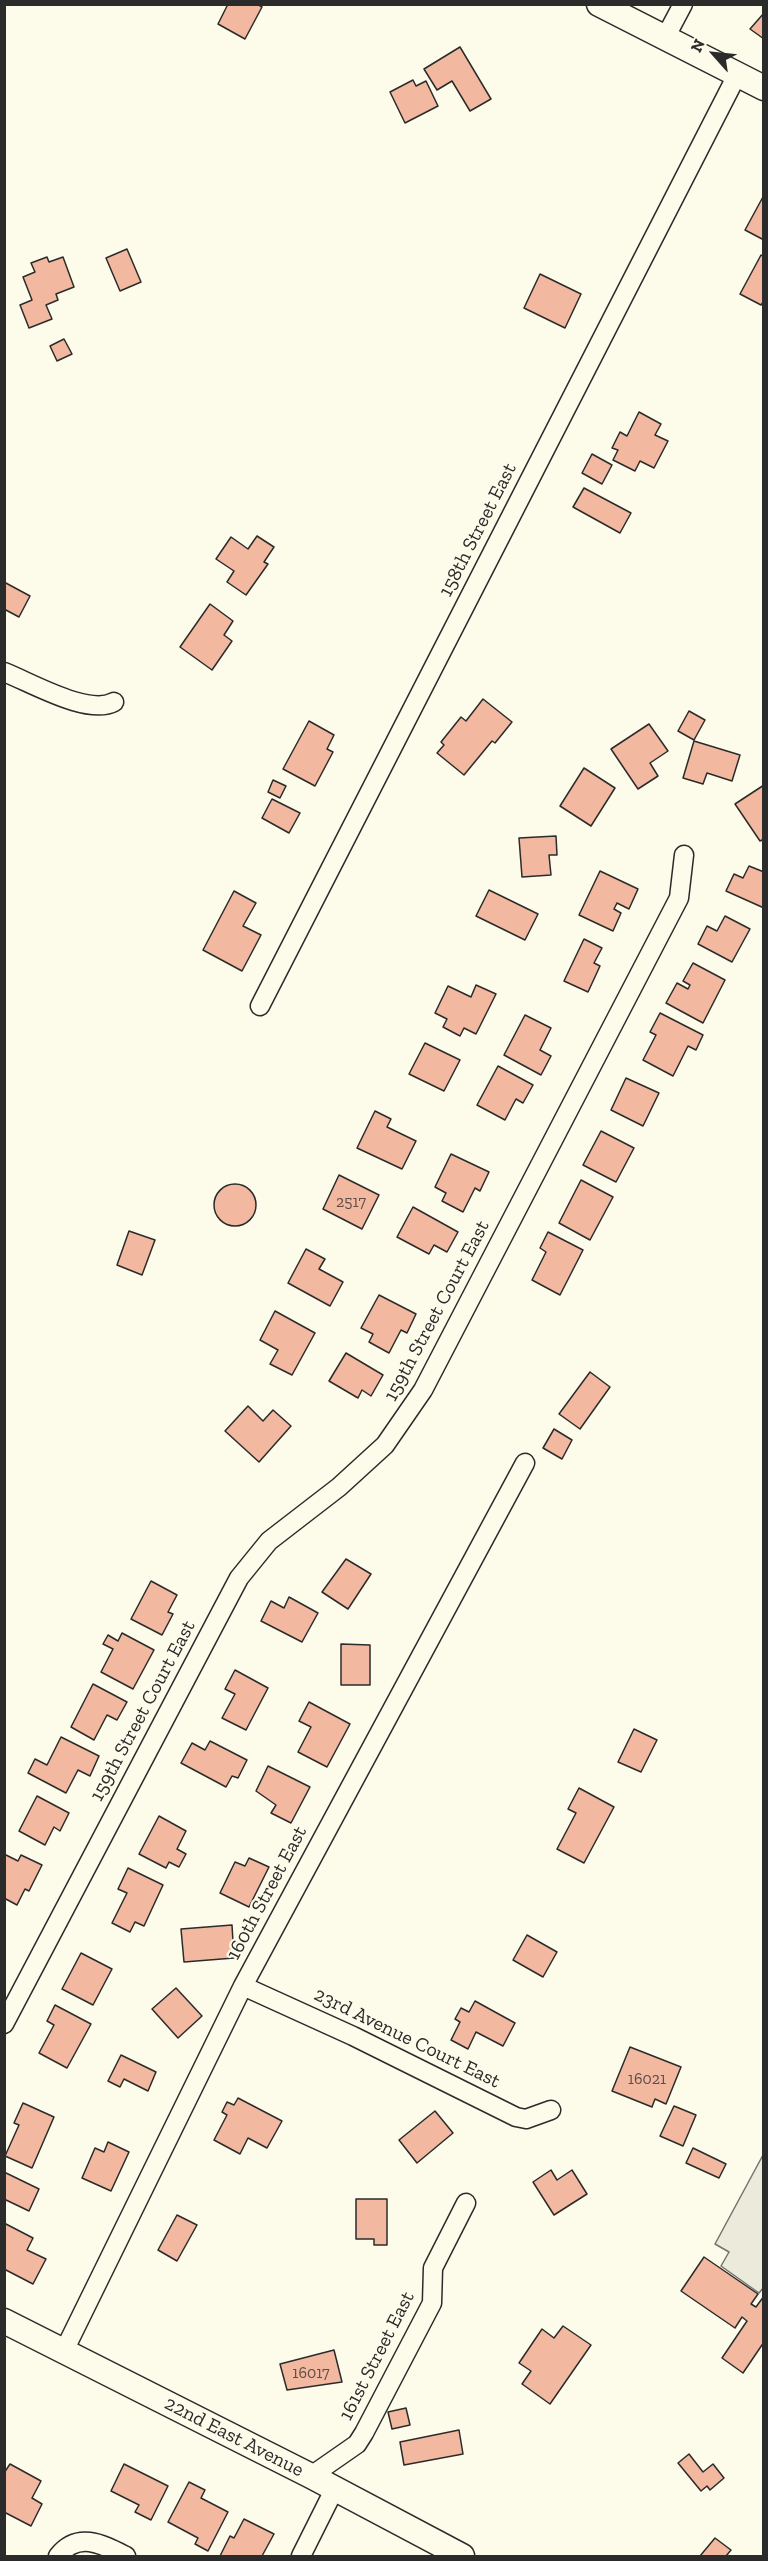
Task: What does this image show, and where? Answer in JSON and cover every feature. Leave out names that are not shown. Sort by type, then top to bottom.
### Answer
[{"type":"street","points":[[599,4],[764,88]]},
{"type":"street","points":[[665,38],[683,4]]},
{"type":"street","name":"158th Street East","points":[[260,1006],[737,75]]},
{"type":"street","points":[[4,672],[81,704],[105,707],[114,702]]},
{"type":"street","name":"159th Street Court East","points":[[4,2024],[239,1578],[269,1541],[346,1481],[386,1445],[423,1390],[679,898],[684,855]]},
{"type":"street","name":"160th Street East","points":[[64,2351],[243,1986],[332,1817],[525,1463]]},
{"type":"street","name":"23rd Avenue Court East","points":[[243,1986],[343,2031],[516,2117],[526,2119],[551,2110]]},
{"type":"street","name":"161st Street East","points":[[311,2476],[357,2444],[364,2433],[432,2303],[434,2268],[466,2203]]},
{"type":"street","name":"22nd East Avenue","points":[[4,2321],[335,2488],[462,2556]]},
{"type":"street","points":[[301,2556],[335,2488]]},
{"type":"street","points":[[58,2556],[74,2543],[92,2540],[126,2556]]},
{"type":"shaded area","points":[[763,2155],[764,2287],[759,2293],[721,2266],[729,2252],[715,2244]]},
{"type":"building","points":[[228,4],[257,4],[262,7],[245,39],[218,24]]},
{"type":"building","points":[[764,13],[764,39],[750,29]]},
{"type":"building","points":[[460,47],[491,99],[470,111],[452,81],[437,90],[424,69]]},
{"type":"building","points":[[413,80],[416,86],[426,81],[438,106],[405,123],[390,92]]},
{"type":"building","points":[[764,195],[764,240],[745,230]]},
{"type":"building","points":[[127,249],[141,282],[120,291],[106,258]]},
{"type":"building","points":[[761,255],[764,257],[764,301],[761,305],[740,294]]},
{"type":"building","points":[[47,257],[49,262],[63,257],[74,287],[56,294],[58,300],[46,305],[52,319],[29,328],[20,305],[32,300],[23,277],[35,272],[31,263]]},
{"type":"building","points":[[540,274],[581,294],[565,328],[524,308]]},
{"type":"building","points":[[64,339],[72,354],[57,361],[50,346]]},
{"type":"building","points":[[639,412],[661,424],[655,435],[668,441],[654,468],[640,461],[635,471],[613,460],[618,450],[612,448],[620,432],[627,436]]},
{"type":"building","points":[[592,454],[612,465],[602,484],[582,473]]},
{"type":"building","points":[[584,488],[631,513],[620,533],[573,507]]},
{"type":"building","points":[[257,536],[274,547],[264,562],[268,564],[246,595],[227,582],[234,571],[216,559],[231,537],[248,549]]},
{"type":"building","points":[[4,582],[30,596],[19,617],[4,609]]},
{"type":"building","points":[[210,604],[233,621],[224,635],[232,641],[212,670],[180,647]]},
{"type":"building","points":[[483,699],[512,722],[495,743],[492,741],[464,775],[437,753],[444,745],[441,742],[461,717],[466,721]]},
{"type":"building","points":[[689,711],[705,720],[694,740],[678,731]]},
{"type":"building","points":[[309,721],[334,735],[327,749],[333,752],[315,786],[283,769]]},
{"type":"building","points":[[649,724],[668,751],[650,763],[658,776],[638,789],[611,749]]},
{"type":"building","points":[[694,741],[740,755],[732,781],[707,773],[703,784],[683,778]]},
{"type":"building","points":[[584,768],[615,788],[591,826],[560,806]]},
{"type":"building","points":[[273,780],[286,786],[280,798],[268,792]]},
{"type":"building","points":[[764,785],[764,839],[760,841],[735,804]]},
{"type":"building","points":[[272,799],[300,813],[289,833],[262,818]]},
{"type":"building","points":[[556,836],[557,855],[549,855],[551,875],[522,877],[519,838]]},
{"type":"building","points":[[749,866],[764,872],[764,908],[726,891],[734,874],[743,878]]},
{"type":"building","points":[[600,871],[638,889],[629,909],[617,903],[614,909],[621,913],[613,931],[579,915]]},
{"type":"building","points":[[489,890],[538,914],[525,940],[476,916]]},
{"type":"building","points":[[234,891],[256,903],[243,926],[261,935],[242,971],[203,950]]},
{"type":"building","points":[[725,916],[750,929],[732,962],[698,944],[707,926],[717,931]]},
{"type":"building","points":[[584,939],[602,948],[594,963],[600,966],[588,992],[564,981]]},
{"type":"building","points":[[693,963],[725,980],[703,1023],[666,1003],[677,983],[688,989],[690,985],[683,981]]},
{"type":"building","points":[[476,985],[496,994],[476,1034],[464,1028],[460,1036],[443,1027],[447,1019],[435,1013],[448,986],[471,997]]},
{"type":"building","points":[[660,1013],[703,1035],[696,1050],[688,1046],[673,1076],[643,1060],[656,1035],[650,1032]]},
{"type":"building","points":[[525,1015],[551,1028],[540,1050],[551,1056],[541,1075],[504,1055]]},
{"type":"building","points":[[425,1043],[460,1060],[444,1091],[409,1074]]},
{"type":"building","points":[[498,1066],[533,1085],[523,1103],[516,1099],[505,1120],[477,1105]]},
{"type":"building","points":[[626,1078],[659,1093],[643,1126],[611,1110]]},
{"type":"building","points":[[375,1111],[391,1119],[387,1127],[416,1141],[402,1169],[357,1148]]},
{"type":"building","points":[[601,1131],[634,1148],[616,1182],[583,1165]]},
{"type":"building","points":[[451,1154],[489,1172],[480,1191],[475,1188],[463,1212],[442,1201],[446,1193],[435,1187]]},
{"type":"building","points":[[339,1175],[379,1195],[362,1229],[323,1209]]},
{"type":"building","points":[[581,1180],[613,1197],[590,1240],[559,1223]]},
{"type":"building","points":[[235,1184],[243,1185],[250,1190],[255,1197],[255,1213],[250,1220],[243,1225],[235,1226],[227,1225],[220,1220],[215,1213],[214,1205],[215,1197],[220,1190],[227,1185]]},
{"type":"building","points":[[413,1207],[458,1232],[447,1252],[434,1245],[429,1254],[397,1237]]},
{"type":"building","points":[[129,1231],[155,1240],[142,1275],[117,1265]]},
{"type":"building","points":[[548,1232],[583,1250],[560,1295],[532,1280],[546,1252],[540,1248]]},
{"type":"building","points":[[306,1249],[325,1259],[319,1269],[343,1282],[330,1306],[288,1283]]},
{"type":"building","points":[[379,1295],[416,1314],[407,1333],[401,1330],[389,1353],[369,1342],[373,1334],[361,1328]]},
{"type":"building","points":[[275,1311],[315,1333],[292,1375],[270,1364],[278,1350],[260,1340]]},
{"type":"building","points":[[346,1353],[383,1375],[371,1396],[362,1390],[358,1398],[329,1381]]},
{"type":"building","points":[[590,1372],[610,1387],[580,1429],[559,1414]]},
{"type":"building","points":[[248,1406],[263,1421],[273,1410],[291,1426],[259,1462],[225,1431]]},
{"type":"building","points":[[554,1429],[572,1440],[562,1459],[543,1448]]},
{"type":"building","points":[[346,1559],[371,1574],[348,1609],[322,1592]]},
{"type":"building","points":[[151,1581],[177,1595],[168,1612],[173,1614],[162,1635],[131,1619]]},
{"type":"building","points":[[289,1597],[318,1613],[302,1642],[261,1621],[271,1601],[284,1608]]},
{"type":"building","points":[[122,1633],[154,1650],[133,1689],[101,1672],[113,1649],[103,1644],[108,1635],[118,1641]]},
{"type":"building","points":[[341,1644],[370,1645],[370,1685],[341,1685]]},
{"type":"building","points":[[235,1670],[268,1688],[246,1730],[222,1718],[235,1694],[225,1689]]},
{"type":"building","points":[[93,1684],[127,1702],[117,1720],[107,1715],[94,1740],[71,1727]]},
{"type":"building","points":[[309,1702],[350,1724],[327,1767],[298,1752],[311,1727],[299,1721]]},
{"type":"building","points":[[634,1729],[657,1740],[641,1772],[618,1762]]},
{"type":"building","points":[[61,1737],[99,1756],[90,1776],[78,1770],[66,1793],[28,1773],[35,1759],[47,1765]]},
{"type":"building","points":[[210,1741],[247,1760],[238,1778],[232,1776],[226,1787],[181,1763],[192,1743],[205,1750]]},
{"type":"building","points":[[268,1766],[310,1787],[291,1823],[271,1813],[276,1805],[256,1791]]},
{"type":"building","points":[[579,1788],[614,1807],[584,1863],[557,1849],[576,1813],[568,1809]]},
{"type":"building","points":[[37,1796],[69,1813],[60,1831],[54,1827],[45,1845],[19,1831]]},
{"type":"building","points":[[159,1816],[186,1831],[177,1849],[186,1854],[179,1867],[169,1862],[166,1868],[139,1854]]},
{"type":"building","points":[[4,1854],[18,1861],[21,1855],[42,1865],[29,1891],[25,1889],[17,1905],[4,1898]]},
{"type":"building","points":[[249,1858],[269,1867],[249,1907],[220,1893],[235,1862],[245,1866]]},
{"type":"building","points":[[128,1868],[163,1885],[144,1926],[135,1922],[130,1932],[112,1923],[127,1893],[118,1889]]},
{"type":"building","points":[[232,1925],[234,1958],[184,1962],[181,1929]]},
{"type":"building","points":[[527,1935],[557,1952],[543,1977],[513,1960]]},
{"type":"building","points":[[81,1953],[112,1969],[93,2005],[62,1989]]},
{"type":"building","points":[[176,1988],[202,2016],[178,2038],[152,2009]]},
{"type":"building","points":[[475,2001],[515,2023],[503,2046],[476,2032],[468,2049],[451,2040],[460,2022],[455,2019],[461,2008],[469,2012]]},
{"type":"building","points":[[55,2005],[91,2024],[67,2068],[39,2053],[54,2025],[47,2021]]},
{"type":"building","points":[[630,2047],[681,2067],[666,2104],[655,2099],[652,2107],[612,2091]]},
{"type":"building","points":[[121,2055],[156,2072],[148,2091],[124,2079],[120,2087],[108,2081]]},
{"type":"building","points":[[238,2098],[282,2121],[267,2148],[248,2138],[240,2154],[214,2140],[227,2115],[222,2112],[227,2102],[234,2105]]},
{"type":"building","points":[[23,2103],[54,2117],[32,2168],[5,2156],[19,2125],[14,2123]]},
{"type":"building","points":[[674,2106],[696,2115],[683,2146],[660,2136]]},
{"type":"building","points":[[435,2111],[453,2133],[417,2163],[399,2140]]},
{"type":"building","points":[[108,2142],[129,2152],[111,2191],[82,2178],[95,2148],[104,2152]]},
{"type":"building","points":[[693,2148],[726,2164],[719,2178],[686,2163]]},
{"type":"building","points":[[551,2170],[557,2180],[572,2170],[587,2194],[554,2215],[533,2182]]},
{"type":"building","points":[[4,2172],[39,2189],[29,2211],[4,2199]]},
{"type":"building","points":[[356,2199],[387,2199],[387,2245],[374,2245],[374,2239],[356,2239]]},
{"type":"building","points":[[177,2215],[197,2225],[177,2261],[158,2250]]},
{"type":"building","points":[[4,2223],[33,2238],[27,2250],[46,2259],[33,2284],[4,2269]]},
{"type":"building","points":[[704,2257],[758,2294],[751,2304],[756,2307],[764,2296],[764,2342],[743,2373],[722,2358],[747,2321],[742,2317],[735,2328],[681,2291]]},
{"type":"building","points":[[563,2326],[591,2345],[550,2404],[522,2384],[531,2371],[519,2363],[542,2329],[554,2338]]},
{"type":"building","points":[[334,2350],[342,2382],[287,2390],[280,2364]]},
{"type":"building","points":[[406,2408],[410,2425],[392,2429],[388,2412]]},
{"type":"building","points":[[459,2430],[463,2454],[404,2465],[400,2442]]},
{"type":"building","points":[[689,2454],[703,2472],[713,2464],[724,2478],[710,2490],[707,2486],[701,2491],[678,2463]]},
{"type":"building","points":[[10,2464],[41,2481],[32,2498],[42,2504],[31,2526],[4,2512],[4,2473]]},
{"type":"building","points":[[124,2464],[168,2486],[151,2520],[135,2512],[139,2505],[111,2491]]},
{"type":"building","points":[[189,2482],[205,2490],[201,2498],[228,2512],[208,2551],[195,2544],[198,2538],[168,2522]]},
{"type":"building","points":[[244,2519],[274,2534],[262,2556],[220,2556],[230,2536],[234,2538]]},
{"type":"building","points":[[715,2538],[731,2550],[726,2556],[700,2556]]}]
